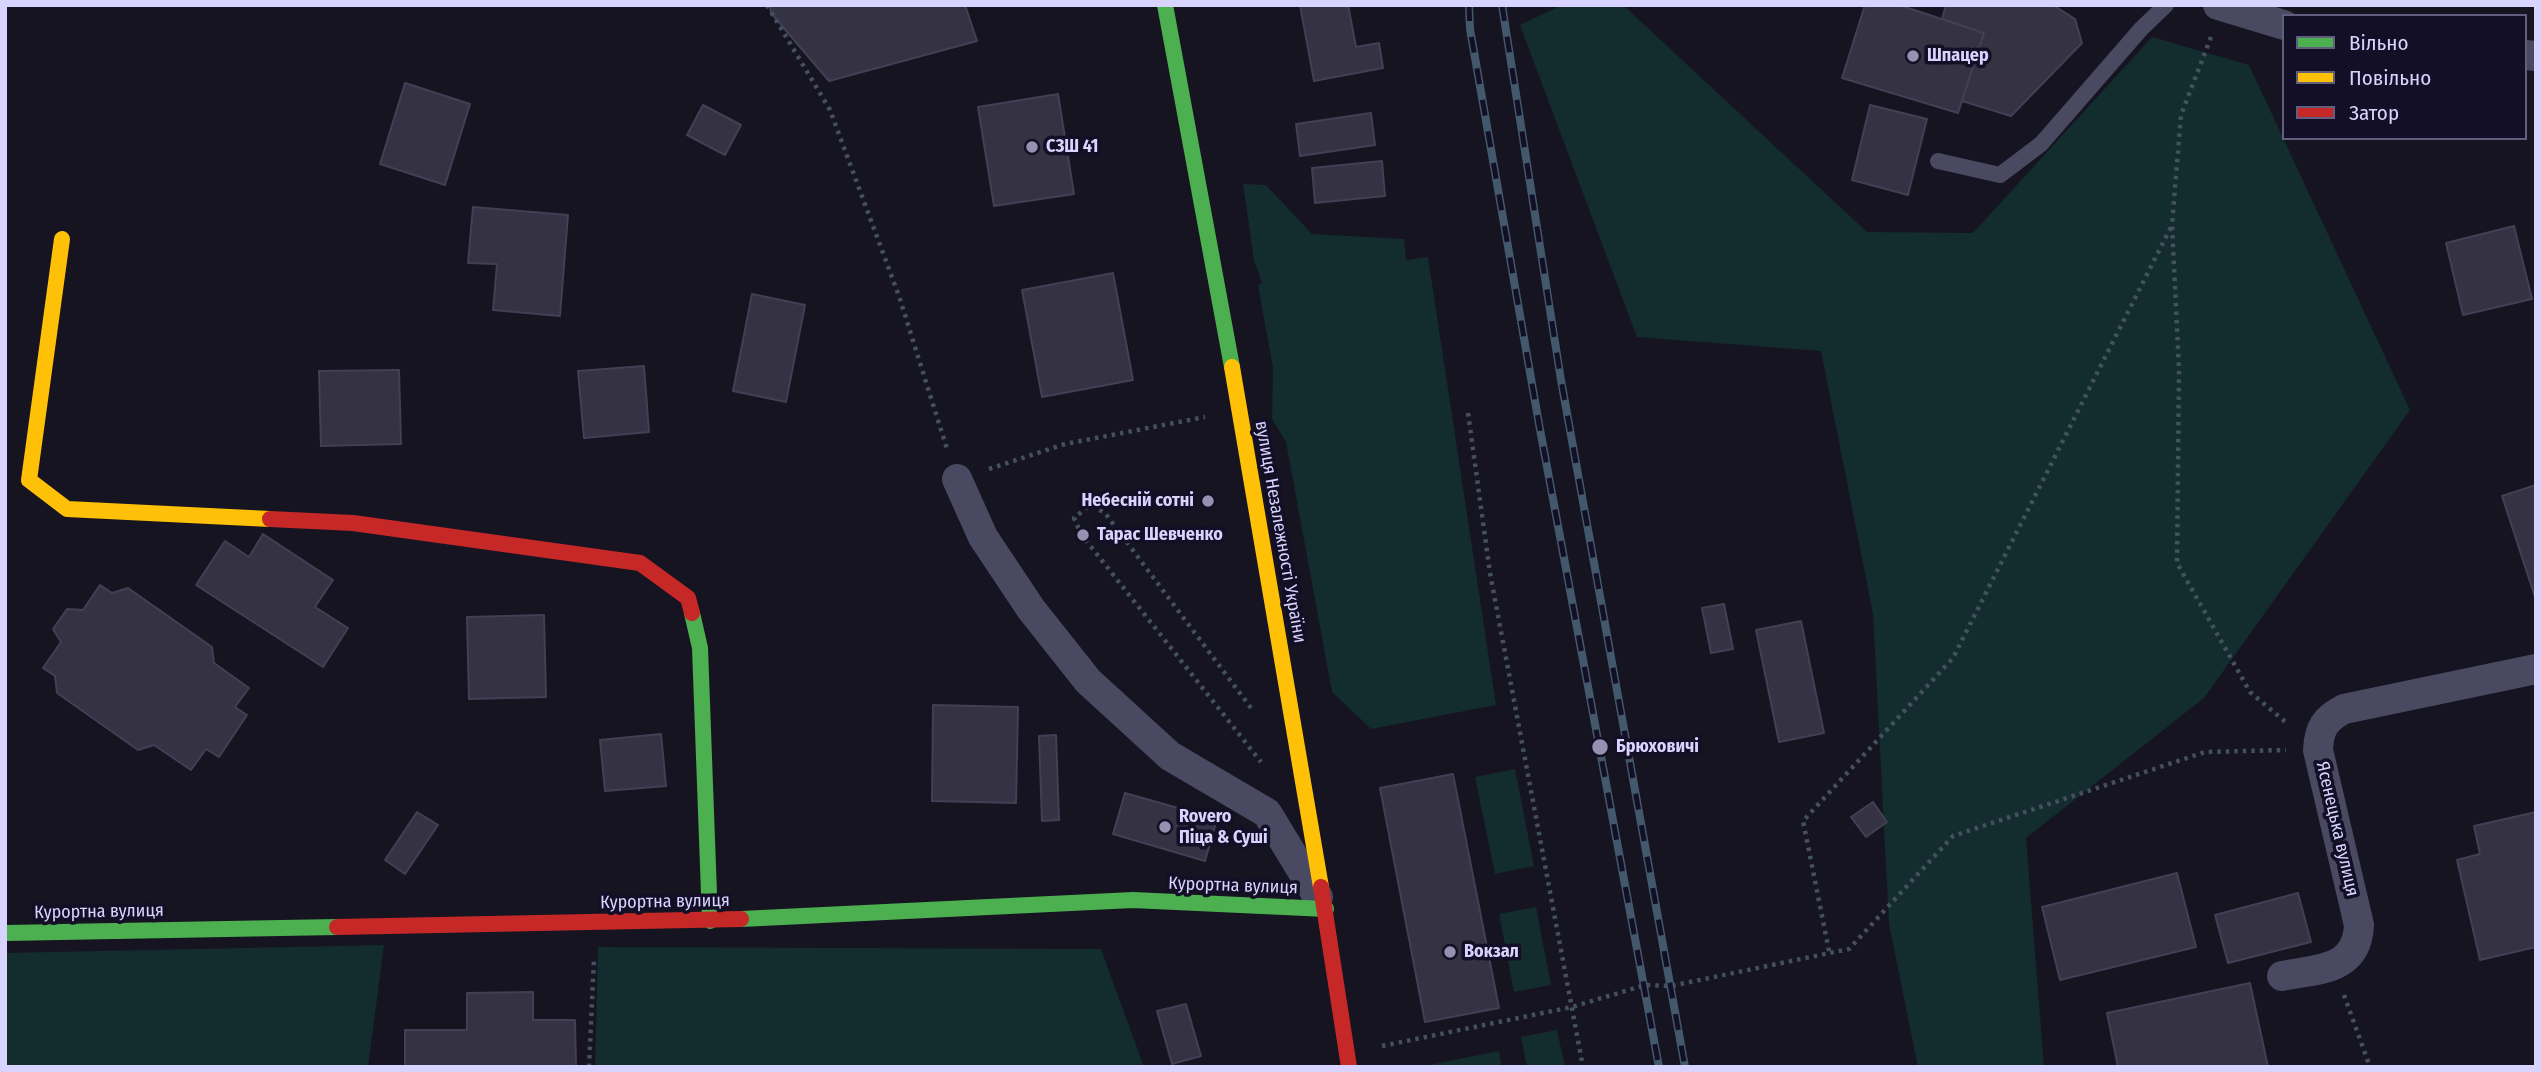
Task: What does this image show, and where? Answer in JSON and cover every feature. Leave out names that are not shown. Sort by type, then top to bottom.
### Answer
[{"type":"main road","name":"вулиця Незалежності України","points":[[1165,5],[1240,411],[1326,909],[1348,1060]]},
{"type":"main road","points":[[62,239],[29,480],[67,509],[353,523],[640,563],[688,598],[700,648],[710,920]]},
{"type":"main road","name":"Курортна вулиця","points":[[5,933],[710,920],[1133,900],[1326,909]]},
{"type":"street","points":[[2220,6],[2282,24]]},
{"type":"street","points":[[957,479],[983,537],[1031,609],[1088,681],[1170,756],[1267,813],[1326,909]]},
{"type":"street","name":"Ясенецька вулиця","points":[[2333,965],[2348,957],[2353,950],[2358,942],[2359,925],[2318,750],[2319,732],[2328,717],[2344,709],[2536,669]]},
{"type":"street","points":[[2282,976],[2333,965]]},
{"type":"lane","points":[[1938,161],[2000,175],[2041,144],[2141,29],[2166,5]]},
{"type":"path","points":[[767,5],[830,110],[899,296],[957,479],[1065,444],[1240,411]]},
{"type":"path","points":[[2220,6],[2181,115],[2172,225],[2179,369],[2178,563],[2250,692],[2318,750]]},
{"type":"path","points":[[1829,951],[1803,821],[1953,658],[2172,225]]},
{"type":"path","points":[[1468,413],[1490,572],[1583,1067]]},
{"type":"path","points":[[1257,718],[1105,513],[1090,505],[1074,518],[1081,534],[1231,720],[1263,765]]},
{"type":"path","points":[[1348,1060],[1572,1007],[1645,985],[1671,986],[1849,948],[1953,836],[2205,752],[2318,750]]},
{"type":"path","points":[[589,1067],[596,923]]},
{"type":"path","points":[[2333,965],[2370,1067]]},
{"type":"green space","points":[[1562,5],[1623,5],[1867,232],[1973,233],[2152,37],[2249,65],[2410,410],[2204,698],[2026,838],[2044,1067],[1918,1067],[1889,924],[1873,614],[1821,351],[1637,337],[1520,25]]},
{"type":"green space","points":[[1243,184],[1266,185],[1312,234],[1404,239],[1406,260],[1428,257],[1496,705],[1371,729],[1332,692],[1286,442],[1272,419],[1273,368],[1258,285],[1262,283],[1254,260]]},
{"type":"green space","points":[[1515,769],[1534,866],[1495,874],[1475,777]]},
{"type":"green space","points":[[1536,907],[1551,985],[1514,992],[1499,914]]},
{"type":"green space","points":[[384,945],[368,1067],[5,1067],[5,953]]},
{"type":"green space","points":[[598,947],[1101,949],[1144,1067],[595,1067]]},
{"type":"green space","points":[[1557,1030],[1565,1067],[1527,1067],[1521,1037]]},
{"type":"green space","points":[[1499,1051],[1502,1067],[1427,1067],[1429,1065]]},
{"type":"building","points":[[770,5],[965,5],[977,41],[829,81],[771,13]]},
{"type":"building","points":[[1300,5],[1348,5],[1356,47],[1379,43],[1383,68],[1314,81]]},
{"type":"building","name":"Шпацер","points":[[1865,5],[1899,5],[1984,33],[1958,113],[1842,78]]},
{"type":"building","points":[[1946,5],[2053,5],[2075,19],[2082,43],[2011,116],[1962,101],[1984,33],[1942,19]]},
{"type":"building","points":[[405,83],[470,104],[445,185],[380,164]]},
{"type":"building","points":[[1058,94],[1074,194],[994,206],[978,107]]},
{"type":"building","points":[[703,105],[741,125],[725,155],[687,135]]},
{"type":"building","points":[[1870,105],[1927,119],[1908,195],[1852,180]]},
{"type":"building","points":[[1371,113],[1375,145],[1300,156],[1296,124]]},
{"type":"building","points":[[1382,161],[1385,196],[1315,203],[1312,168]]},
{"type":"building","points":[[473,207],[568,215],[560,316],[493,310],[497,264],[468,263]]},
{"type":"building","points":[[2514,226],[2532,299],[2463,315],[2446,243]]},
{"type":"building","points":[[1113,273],[1133,380],[1042,397],[1022,290]]},
{"type":"building","points":[[752,294],[805,305],[786,402],[733,391]]},
{"type":"building","points":[[644,366],[649,432],[584,438],[578,371]]},
{"type":"building","points":[[399,370],[401,444],[321,446],[319,371]]},
{"type":"building","points":[[2536,485],[2536,600],[2502,496]]},
{"type":"building","points":[[263,534],[333,580],[315,607],[348,628],[323,667],[196,585],[225,541],[249,557]]},
{"type":"building","points":[[100,585],[112,593],[128,588],[212,647],[214,663],[249,688],[235,707],[247,715],[219,757],[206,749],[191,770],[154,745],[138,750],[57,693],[55,676],[43,668],[61,642],[53,629],[67,609],[83,610]]},
{"type":"building","points":[[1724,604],[1733,649],[1711,653],[1702,608]]},
{"type":"building","points":[[544,615],[546,697],[469,699],[467,617]]},
{"type":"building","points":[[1801,621],[1824,733],[1779,742],[1756,630]]},
{"type":"building","points":[[933,705],[1018,707],[1016,803],[932,801]]},
{"type":"building","points":[[661,734],[666,786],[605,791],[600,740]]},
{"type":"building","points":[[1056,735],[1059,820],[1042,821],[1039,736]]},
{"type":"building","name":"Вокзал","points":[[1453,774],[1499,1008],[1425,1022],[1380,788]]},
{"type":"building","name":"Rovero Піца & Суші","points":[[1125,793],[1217,819],[1205,861],[1113,834]]},
{"type":"building","points":[[1873,802],[1887,822],[1866,837],[1851,817]]},
{"type":"building","points":[[417,812],[438,825],[405,874],[385,860]]},
{"type":"building","points":[[2536,812],[2536,947],[2480,960],[2457,860],[2480,854],[2474,826]]},
{"type":"building","points":[[2177,873],[2196,947],[2060,980],[2042,907]]},
{"type":"building","points":[[2298,893],[2311,942],[2228,963],[2215,915]]},
{"type":"building","points":[[2250,983],[2268,1067],[2118,1067],[2107,1013]]},
{"type":"building","points":[[533,992],[533,1020],[575,1020],[576,1067],[405,1067],[405,1030],[467,1030],[467,993]]},
{"type":"building","points":[[1186,1004],[1201,1056],[1172,1064],[1157,1011]]},
{"type":"railway","points":[[1469,5],[1470,29],[1539,424],[1659,1067]]},
{"type":"railway","points":[[1502,5],[1561,380],[1685,1067]]},
{"type":"traffic: fast","points":[[1165,5],[1232,367]]},
{"type":"traffic: fast","points":[[692,613],[700,648],[710,921]]},
{"type":"traffic: fast","points":[[741,919],[1133,900],[1326,909]]},
{"type":"traffic: fast","points":[[5,933],[337,927]]},
{"type":"traffic: slow","points":[[62,239],[29,480],[67,509],[270,519]]},
{"type":"traffic: slow","points":[[1232,367],[1321,887]]},
{"type":"traffic: jam","points":[[270,519],[353,523],[640,563],[688,598],[692,613]]},
{"type":"traffic: jam","points":[[1321,887],[1349,1067]]},
{"type":"traffic: jam","points":[[337,927],[741,919]]},
{"type":"place","name":"Шпацер","points":[[1913,56]]},
{"type":"place","name":"СЗШ 41","points":[[1032,147]]},
{"type":"place","name":"Небесній сотні","points":[[1208,501]]},
{"type":"place","name":"Тарас Шевченко","points":[[1083,535]]},
{"type":"place","name":"Брюховичі","points":[[1600,747]]},
{"type":"place","name":"Rovero Піца & Суші","points":[[1165,827]]},
{"type":"place","name":"Вокзал","points":[[1450,952]]}]
